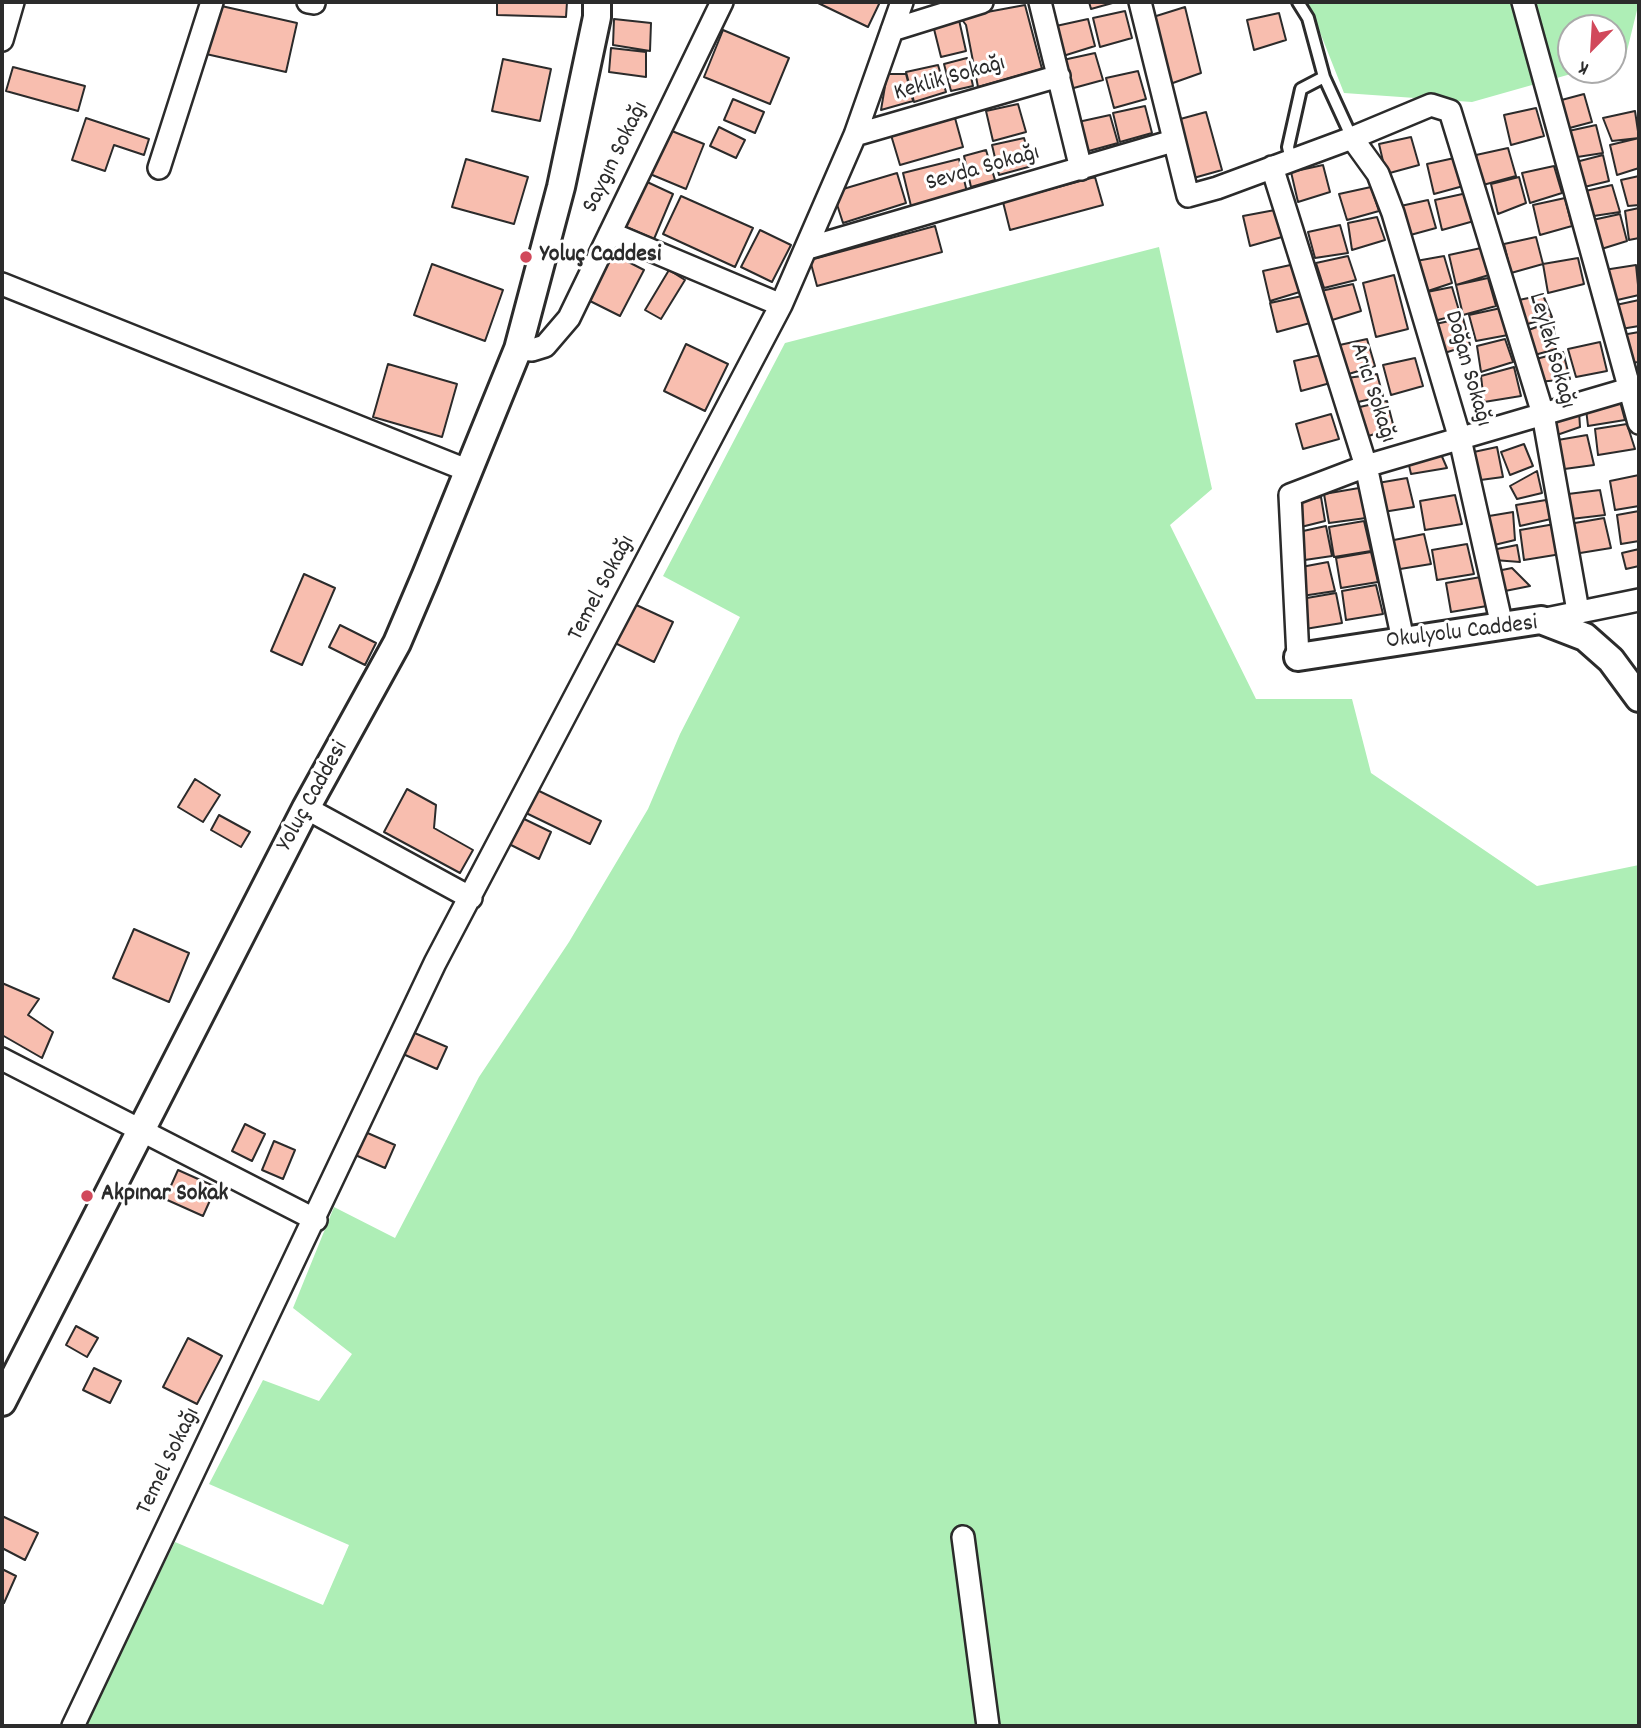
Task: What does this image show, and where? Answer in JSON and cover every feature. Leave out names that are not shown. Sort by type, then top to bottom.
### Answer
[{"type":"street","points":[[2,40],[13,2]]},
{"type":"street","points":[[159,168],[212,2]]},
{"type":"street","points":[[308,2],[314,3]]},
{"type":"street","name":"Yoluç Caddesi","points":[[2,1402],[306,808],[397,643],[519,349],[561,187],[597,17],[597,2]]},
{"type":"street","name":"Saygın Sokağı","points":[[519,349],[532,350],[545,346],[569,318],[722,2]]},
{"type":"street","name":"Temel Sokağı","points":[[73,1726],[316,1220],[403,1028],[808,248],[855,135],[902,2]]},
{"type":"street","points":[[892,30],[982,2]]},
{"type":"street","points":[[1040,2],[1081,169]]},
{"type":"street","points":[[1140,2],[1188,196],[1217,188],[1352,138]]},
{"type":"street","points":[[1523,2],[1635,387],[1639,423]]},
{"type":"street","name":"Keklik Sokağı","points":[[855,135],[1059,76]]},
{"type":"street","name":"Leylek Sokağı","points":[[1352,138],[1431,105],[1450,111],[1543,414],[1578,611]]},
{"type":"street","name":"Doğan Sokağı","points":[[1352,138],[1378,174],[1393,214],[1460,439],[1502,626]]},
{"type":"street","name":"Sevda Sokağı","points":[[808,248],[1173,141]]},
{"type":"street","name":"Arıcı Sokağı","points":[[1281,163],[1366,466],[1403,640]]},
{"type":"street","points":[[610,233],[781,304]]},
{"type":"street","points":[[2,284],[469,471]]},
{"type":"street","points":[[1298,657],[1290,495],[1366,466],[1635,387]]},
{"type":"street","points":[[1541,620],[1639,600]]},
{"type":"street","name":"Okulyolu Caddesi","points":[[1298,657],[1541,620],[1586,637],[1611,660],[1639,698]]},
{"type":"street","points":[[306,808],[471,898]]},
{"type":"street","points":[[2,1059],[316,1220]]},
{"type":"street","points":[[962,1537],[988,1726]]},
{"type":"lane","points":[[1298,2],[1308,18],[1324,77],[1352,138]]},
{"type":"lane","points":[[1281,163],[1288,147],[1301,89],[1324,77]]},
{"type":"green space","points":[[1308,2],[1639,2],[1627,51],[1627,14],[1557,14],[1557,78],[1472,102],[1344,93]]},
{"type":"green space","points":[[1159,247],[1212,489],[1170,525],[1256,699],[1352,699],[1371,773],[1537,886],[1639,865],[1639,1726],[83,1726],[175,1542],[323,1605],[349,1545],[209,1484],[263,1380],[319,1401],[352,1354],[293,1308],[334,1207],[395,1238],[479,1077],[569,942],[648,809],[680,734],[740,617],[663,576],[785,343]]},
{"type":"building","points":[[497,2],[567,2],[566,17],[497,15]]},
{"type":"building","points":[[816,2],[880,2],[868,27]]},
{"type":"building","points":[[1089,2],[1116,2],[1091,9]]},
{"type":"building","points":[[217,5],[297,23],[286,72],[206,54]]},
{"type":"building","points":[[1025,5],[1042,69],[978,87],[966,25],[960,17]]},
{"type":"building","points":[[1185,7],[1201,73],[1170,84],[1153,17]]},
{"type":"building","points":[[1125,11],[1132,38],[1100,47],[1093,18]]},
{"type":"building","points":[[1279,13],[1286,40],[1254,50],[1247,20]]},
{"type":"building","points":[[614,19],[651,23],[650,51],[613,45]]},
{"type":"building","points":[[1088,19],[1095,46],[1063,56],[1056,26]]},
{"type":"building","points":[[959,20],[966,51],[941,57],[933,25]]},
{"type":"building","points":[[723,30],[789,58],[770,104],[704,77]]},
{"type":"building","points":[[611,48],[646,52],[646,77],[609,72]]},
{"type":"building","points":[[1095,53],[1103,80],[1070,89],[1063,60]]},
{"type":"building","points":[[967,58],[973,86],[951,91],[944,64]]},
{"type":"building","points":[[503,59],[551,69],[540,121],[492,111]]},
{"type":"building","points":[[938,65],[946,92],[914,102],[906,72]]},
{"type":"building","points":[[13,67],[85,86],[78,111],[6,91]]},
{"type":"building","points":[[1138,71],[1146,99],[1114,108],[1106,78]]},
{"type":"building","points":[[887,74],[906,74],[913,101],[881,110]]},
{"type":"building","points":[[1584,94],[1592,122],[1562,130],[1554,102]]},
{"type":"building","points":[[733,99],[764,112],[755,133],[724,120]]},
{"type":"building","points":[[1018,104],[1026,132],[993,141],[986,111]]},
{"type":"building","points":[[1145,106],[1152,133],[1120,142],[1113,113]]},
{"type":"building","points":[[1536,108],[1544,136],[1511,145],[1504,115]]},
{"type":"building","points":[[1635,111],[1639,138],[1612,141],[1603,118]]},
{"type":"building","points":[[1206,112],[1222,170],[1190,179],[1173,121]]},
{"type":"building","points":[[1110,115],[1118,143],[1085,152],[1078,122]]},
{"type":"building","points":[[86,118],[149,139],[144,155],[114,145],[105,171],[72,160]]},
{"type":"building","points":[[955,118],[963,147],[900,165],[891,135]]},
{"type":"building","points":[[1596,125],[1603,153],[1571,158],[1564,132]]},
{"type":"building","points":[[719,127],[745,140],[736,158],[710,146]]},
{"type":"building","points":[[667,129],[704,144],[686,189],[650,174]]},
{"type":"building","points":[[1411,137],[1419,165],[1386,174],[1379,144]]},
{"type":"building","points":[[1024,138],[1032,166],[999,175],[992,145]]},
{"type":"building","points":[[1639,138],[1639,168],[1617,175],[1610,145]]},
{"type":"building","points":[[1508,148],[1516,176],[1483,185],[1476,155]]},
{"type":"building","points":[[986,150],[995,180],[971,187],[964,156]]},
{"type":"building","points":[[1603,155],[1609,181],[1580,188],[1572,163]]},
{"type":"building","points":[[1459,157],[1467,185],[1434,194],[1427,164]]},
{"type":"building","points":[[466,159],[528,177],[514,224],[452,207]]},
{"type":"building","points":[[959,159],[967,192],[911,206],[903,173]]},
{"type":"building","points":[[1323,165],[1330,192],[1298,202],[1291,172]]},
{"type":"building","points":[[1554,166],[1562,193],[1530,203],[1522,173]]},
{"type":"building","points":[[897,173],[906,203],[843,223],[833,192]]},
{"type":"building","points":[[1639,176],[1639,205],[1628,206],[1621,180]]},
{"type":"building","points":[[1095,177],[1103,205],[1010,230],[1003,202]]},
{"type":"building","points":[[1519,177],[1526,203],[1498,214],[1491,184]]},
{"type":"building","points":[[645,181],[673,194],[654,239],[626,227]]},
{"type":"building","points":[[1612,185],[1620,212],[1587,217],[1581,192]]},
{"type":"building","points":[[1371,187],[1379,211],[1347,220],[1339,194]]},
{"type":"building","points":[[1467,193],[1474,221],[1442,230],[1435,200]]},
{"type":"building","points":[[681,196],[753,228],[735,267],[663,234]]},
{"type":"building","points":[[1565,198],[1572,226],[1540,235],[1533,205]]},
{"type":"building","points":[[1428,200],[1436,228],[1403,237],[1396,207]]},
{"type":"building","points":[[1639,208],[1639,238],[1629,240],[1625,211]]},
{"type":"building","points":[[1275,210],[1282,237],[1250,246],[1243,216]]},
{"type":"building","points":[[1620,214],[1627,241],[1595,251],[1588,221]]},
{"type":"building","points":[[1377,217],[1385,240],[1352,250],[1348,223]]},
{"type":"building","points":[[1340,225],[1348,253],[1315,258],[1308,232]]},
{"type":"building","points":[[935,226],[942,252],[817,286],[810,260]]},
{"type":"building","points":[[760,230],[791,245],[772,282],[741,267]]},
{"type":"building","points":[[1536,237],[1543,264],[1511,273],[1504,244]]},
{"type":"building","points":[[1481,248],[1489,275],[1456,285],[1449,255]]},
{"type":"building","points":[[611,253],[644,270],[620,316],[586,299]]},
{"type":"building","points":[[1348,256],[1356,280],[1324,288],[1316,263]]},
{"type":"building","points":[[1444,256],[1452,283],[1422,293],[1416,261]]},
{"type":"building","points":[[1578,258],[1584,284],[1548,293],[1543,264]]},
{"type":"building","points":[[432,264],[503,290],[485,341],[414,315]]},
{"type":"building","points":[[1295,264],[1303,291],[1270,301],[1263,271]]},
{"type":"building","points":[[1636,265],[1639,295],[1613,301],[1604,270]]},
{"type":"building","points":[[669,270],[685,280],[661,319],[645,310]]},
{"type":"building","points":[[1394,275],[1408,329],[1376,337],[1363,283]]},
{"type":"building","points":[[1488,278],[1496,306],[1463,315],[1456,285]]},
{"type":"building","points":[[1353,284],[1361,311],[1329,321],[1321,291]]},
{"type":"building","points":[[1452,287],[1460,314],[1427,323],[1422,293]]},
{"type":"building","points":[[1543,295],[1552,317],[1524,325],[1514,301]]},
{"type":"building","points":[[1302,296],[1310,323],[1277,332],[1270,303]]},
{"type":"building","points":[[1639,300],[1639,326],[1621,329],[1616,305]]},
{"type":"building","points":[[1501,308],[1508,335],[1476,341],[1469,315]]},
{"type":"building","points":[[1463,318],[1470,345],[1438,355],[1431,325]]},
{"type":"building","points":[[1553,321],[1556,349],[1531,356],[1523,332]]},
{"type":"building","points":[[1639,332],[1639,362],[1630,363],[1622,335]]},
{"type":"building","points":[[1367,339],[1375,366],[1342,376],[1335,346]]},
{"type":"building","points":[[1505,339],[1513,362],[1481,372],[1477,346]]},
{"type":"building","points":[[1600,342],[1607,371],[1576,377],[1568,349]]},
{"type":"building","points":[[686,344],[728,364],[705,411],[664,391]]},
{"type":"building","points":[[1563,352],[1570,379],[1538,382],[1532,360]]},
{"type":"building","points":[[1326,354],[1334,382],[1301,391],[1294,361]]},
{"type":"building","points":[[1415,358],[1423,386],[1391,395],[1383,365]]},
{"type":"building","points":[[388,364],[457,384],[442,437],[373,417]]},
{"type":"building","points":[[1514,367],[1521,396],[1484,402],[1481,376]]},
{"type":"building","points":[[1377,374],[1383,396],[1354,403],[1347,378]]},
{"type":"building","points":[[1619,398],[1625,420],[1588,426],[1586,409]]},
{"type":"building","points":[[1387,401],[1394,428],[1362,438],[1355,408]]},
{"type":"building","points":[[1579,411],[1580,427],[1554,436],[1549,421]]},
{"type":"building","points":[[1331,414],[1339,439],[1303,449],[1296,424]]},
{"type":"building","points":[[1627,424],[1635,449],[1598,455],[1595,429]]},
{"type":"building","points":[[1587,435],[1594,465],[1557,470],[1552,441]]},
{"type":"building","points":[[1524,444],[1533,466],[1510,475],[1501,452]]},
{"type":"building","points":[[1497,447],[1503,477],[1473,481],[1469,453]]},
{"type":"building","points":[[1440,452],[1447,468],[1411,474],[1408,461]]},
{"type":"building","points":[[1537,471],[1542,493],[1517,499],[1510,486]]},
{"type":"building","points":[[1639,475],[1639,506],[1615,510],[1610,481]]},
{"type":"building","points":[[1407,478],[1414,507],[1377,513],[1372,484]]},
{"type":"building","points":[[1359,488],[1366,518],[1329,523],[1324,494]]},
{"type":"building","points":[[1600,490],[1605,515],[1571,519],[1568,494]]},
{"type":"building","points":[[1455,495],[1462,524],[1425,530],[1420,501]]},
{"type":"building","points":[[1321,497],[1325,521],[1301,527],[1298,502]]},
{"type":"building","points":[[1546,500],[1551,519],[1520,526],[1516,505]]},
{"type":"building","points":[[1639,511],[1639,541],[1621,544],[1617,515]]},
{"type":"building","points":[[1513,512],[1515,540],[1490,546],[1483,517]]},
{"type":"building","points":[[1604,518],[1611,548],[1574,554],[1569,524]]},
{"type":"building","points":[[1364,521],[1371,551],[1334,557],[1329,527]]},
{"type":"building","points":[[1555,524],[1561,554],[1524,560],[1520,530]]},
{"type":"building","points":[[1326,526],[1332,556],[1298,561],[1294,533]]},
{"type":"building","points":[[1424,534],[1431,564],[1394,570],[1389,541]]},
{"type":"building","points":[[1467,544],[1474,574],[1437,580],[1432,550]]},
{"type":"building","points":[[1517,545],[1520,562],[1494,560],[1492,550]]},
{"type":"building","points":[[1639,549],[1639,566],[1626,569],[1622,553]]},
{"type":"building","points":[[1371,552],[1378,582],[1341,588],[1336,558]]},
{"type":"building","points":[[1328,562],[1335,591],[1302,596],[1296,568]]},
{"type":"building","points":[[1512,568],[1530,586],[1500,592],[1497,571]]},
{"type":"building","points":[[304,574],[335,588],[302,665],[271,651]]},
{"type":"building","points":[[1481,577],[1487,606],[1451,612],[1446,583]]},
{"type":"building","points":[[1376,585],[1383,614],[1346,620],[1342,591]]},
{"type":"building","points":[[1336,593],[1342,623],[1305,629],[1301,599]]},
{"type":"building","points":[[632,603],[673,622],[654,662],[613,642]]},
{"type":"building","points":[[340,625],[376,643],[365,665],[329,647]]},
{"type":"building","points":[[195,779],[220,795],[203,822],[178,807]]},
{"type":"building","points":[[407,789],[436,805],[434,828],[473,850],[460,873],[384,832]]},
{"type":"building","points":[[535,789],[601,821],[590,844],[524,812]]},
{"type":"building","points":[[219,815],[250,832],[241,847],[211,830]]},
{"type":"building","points":[[518,816],[551,832],[539,859],[505,842]]},
{"type":"building","points":[[134,929],[189,953],[169,1002],[113,978]]},
{"type":"building","points":[[2,983],[39,999],[28,1015],[53,1032],[42,1058],[2,1035]]},
{"type":"building","points":[[403,1028],[447,1047],[437,1069],[394,1050]]},
{"type":"building","points":[[245,1124],[265,1134],[252,1161],[232,1151]]},
{"type":"building","points":[[363,1131],[395,1145],[385,1168],[353,1154]]},
{"type":"building","points":[[274,1141],[295,1150],[283,1179],[262,1170]]},
{"type":"building","points":[[178,1170],[216,1187],[203,1216],[165,1199]]},
{"type":"building","points":[[76,1326],[98,1338],[87,1357],[66,1345]]},
{"type":"building","points":[[188,1338],[222,1356],[197,1404],[163,1387]]},
{"type":"building","points":[[94,1368],[121,1381],[110,1403],[83,1390]]},
{"type":"building","points":[[2,1516],[38,1533],[25,1560],[2,1548]]},
{"type":"building","points":[[2,1569],[16,1576],[4,1603],[2,1601]]},
{"type":"place","name":"Yoluç Caddesi","points":[[526,257]]},
{"type":"place","name":"Akpınar Sokak","points":[[87,1196]]}]
